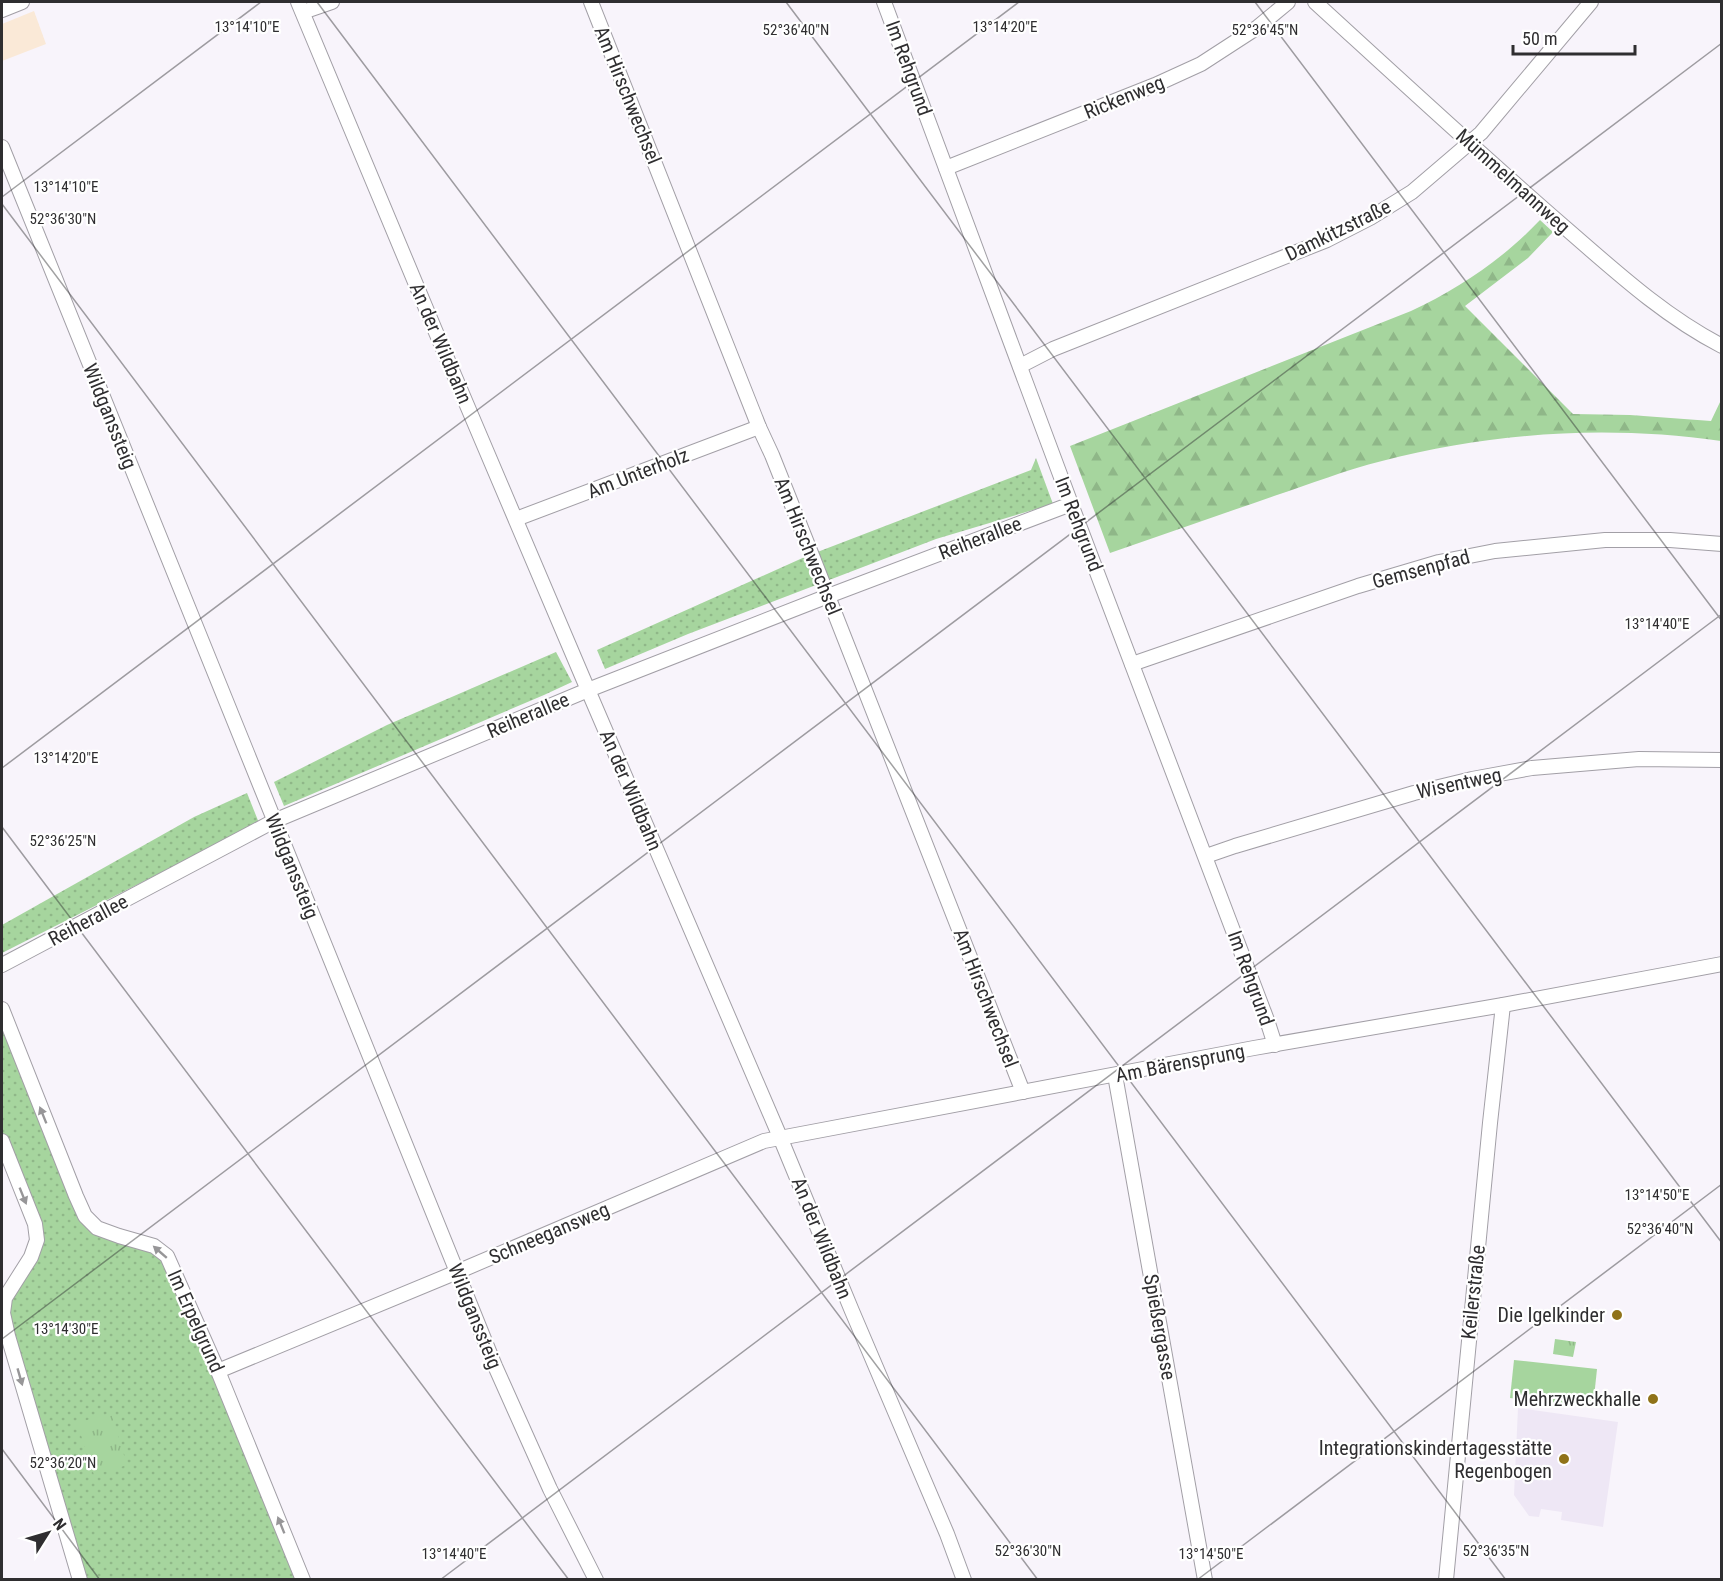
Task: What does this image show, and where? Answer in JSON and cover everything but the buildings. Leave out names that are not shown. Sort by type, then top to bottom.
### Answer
[{"type":"street","points":[[2,10],[22,2]]},
{"type":"street","points":[[301,7],[332,2]]},
{"type":"street","name":"Am Hirschwechsel","points":[[591,2],[1023,1092]]},
{"type":"street","name":"Im Rehgrund","points":[[884,2],[1275,1045]]},
{"type":"street","name":"Rickenweg","points":[[946,168],[1155,85],[1201,64],[1242,38],[1288,2]]},
{"type":"street","name":"Mümmelmannweg","points":[[1315,2],[1546,212],[1652,302],[1676,320],[1722,346]]},
{"type":"street","name":"Damkitzstraße","points":[[1020,366],[1053,349],[1329,239],[1370,218],[1412,192],[1470,143],[1492,121],[1591,2]]},
{"type":"street","name":"An der Wildbahn","points":[[301,7],[435,330],[780,1137],[947,1534],[964,1580]]},
{"type":"street","name":"Wildganssteig","points":[[2,147],[495,1366],[530,1449],[596,1580]]},
{"type":"street","name":"Am Unterholz","points":[[516,519],[759,427]]},
{"type":"street","name":"Reiherallee","points":[[2,965],[274,821],[588,690],[1071,504]]},
{"type":"street","name":"Gemsenpfad","points":[[1132,664],[1362,585],[1439,562],[1504,550],[1605,540],[1670,540],[1722,544]]},
{"type":"street","name":"Wisentweg","points":[[1206,856],[1414,793],[1522,770],[1639,759],[1722,760]]},
{"type":"street","name":"Am Bärensprung","points":[[780,1137],[1722,964]]},
{"type":"street","name":"Keilerstraße","points":[[1448,1579],[1458,1446],[1503,1005]]},
{"type":"street","name":"Im Erpelgrund","points":[[2,1009],[85,1216],[97,1228],[154,1246],[167,1256],[218,1371],[303,1580]]},
{"type":"street","name":"Spießergasse","points":[[1115,1076],[1205,1580]]},
{"type":"street","name":"Schneegansweg","points":[[218,1371],[764,1141],[780,1137]]},
{"type":"street","points":[[2,1141],[35,1224],[37,1240],[31,1257],[4,1298],[3,1313],[80,1580]]},
{"type":"shaded area","points":[[34,11],[46,44],[2,61],[2,24]]},
{"type":"shaded area","name":"Integrationskindertagesstätte Regenbogen","points":[[1518,1408],[1618,1422],[1603,1527],[1561,1520],[1562,1512],[1541,1509],[1539,1517],[1529,1516],[1514,1495]]},
{"type":"green space","points":[[1540,220],[1553,232],[1528,258],[1465,306],[1573,414],[1630,415],[1711,421],[1721,400],[1721,441],[1636,433],[1593,433],[1551,434],[1466,443],[1355,469],[1110,553],[1070,446],[1411,311],[1447,293],[1480,272]]},
{"type":"green space","points":[[1036,458],[1053,504],[936,539],[688,634],[605,669],[597,650],[807,556],[1031,470]]},
{"type":"green space","points":[[556,652],[572,682],[284,806],[274,782],[387,725]]},
{"type":"green space","points":[[247,793],[259,823],[2,953],[2,925],[194,817]]},
{"type":"green space","points":[[2,1009],[85,1216],[167,1256],[303,1579],[80,1579],[3,1313],[37,1240],[2,1141]]},
{"type":"green space","points":[[1555,1339],[1576,1342],[1573,1357],[1553,1354]]},
{"type":"green space","points":[[1514,1360],[1597,1369],[1593,1407],[1510,1398]]},
{"type":"green space","points":[[111,1413],[127,1465],[94,1475],[77,1423]]},
{"type":"place","name":"Die Igelkinder","points":[[1617,1315]]},
{"type":"place","name":"Mehrzweckhalle","points":[[1653,1399]]},
{"type":"place","name":"Integrationskindertagesstätte Regenbogen","points":[[1564,1459]]}]
